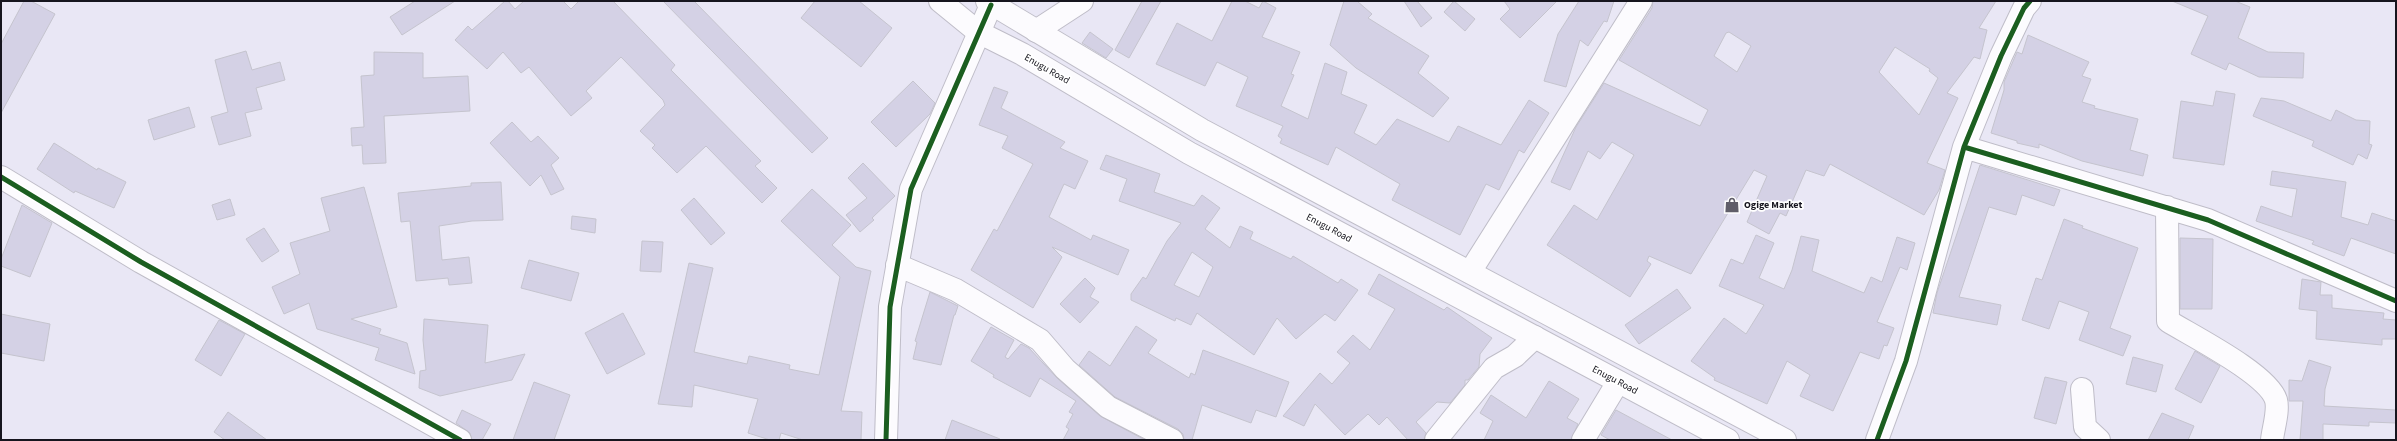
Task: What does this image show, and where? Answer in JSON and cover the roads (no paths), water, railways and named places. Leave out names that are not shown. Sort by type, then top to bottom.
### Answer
[{"type":"street","name":"Enugu Road","points":[[940,1],[978,32],[1022,54],[1189,153],[1728,440]]},
{"type":"street","points":[[1036,31],[1082,1]]},
{"type":"street","points":[[1470,272],[1641,1]]},
{"type":"street","points":[[1877,440],[1906,361],[1964,147],[2001,56],[2024,8],[2030,1]]},
{"type":"street","points":[[886,440],[890,307],[911,189],[989,3],[1202,130],[1785,440]]},
{"type":"street","points":[[1964,147],[2208,220],[2396,302]]},
{"type":"street","points":[[1,177],[141,262],[460,440]]},
{"type":"street","points":[[2167,207],[2168,321],[2252,372],[2271,391],[2276,401],[2272,440]]},
{"type":"street","points":[[897,265],[956,290],[1040,340],[1065,369],[1108,407],[1172,440]]},
{"type":"street","points":[[1436,440],[1494,368],[1515,356],[1535,337]]},
{"type":"street","points":[[1583,440],[1618,382]]},
{"type":"street","points":[[2082,389],[2085,427],[2098,440]]},
{"type":"place","name":"Ogige Market","points":[[1732,205]]}]
